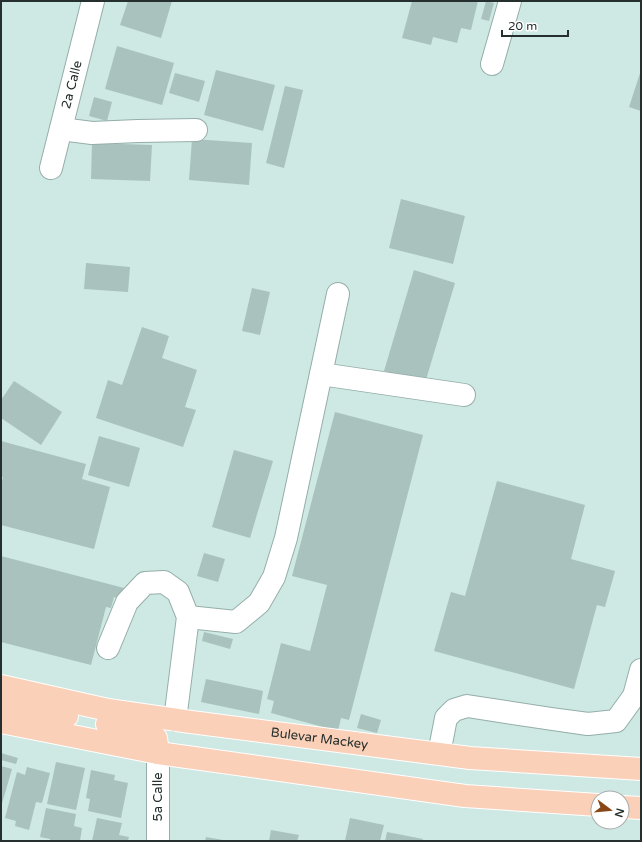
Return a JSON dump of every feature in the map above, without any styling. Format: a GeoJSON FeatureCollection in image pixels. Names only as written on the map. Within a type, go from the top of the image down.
{"type":"FeatureCollection","features":[{"type":"Feature","properties":{"kind":"main road","name":"Bulevar Mackey"},"geometry":{"type":"LineString","coordinates":[[1,686],[108,710],[175,720],[470,758],[641,769]]}},
{"type":"Feature","properties":{"kind":"main road"},"geometry":{"type":"LineString","coordinates":[[1,703],[148,732],[156,738],[158,753]]}},
{"type":"Feature","properties":{"kind":"main road"},"geometry":{"type":"LineString","coordinates":[[1,722],[158,753],[465,796],[590,804]]}},
{"type":"Feature","properties":{"kind":"main road"},"geometry":{"type":"LineString","coordinates":[[630,807],[641,808]]}},
{"type":"Feature","properties":{"kind":"street","name":"2a Calle"},"geometry":{"type":"LineString","coordinates":[[51,168],[93,1]]}},
{"type":"Feature","properties":{"kind":"street"},"geometry":{"type":"LineString","coordinates":[[492,64],[510,1]]}},
{"type":"Feature","properties":{"kind":"street"},"geometry":{"type":"LineString","coordinates":[[61,129],[92,133],[196,130]]}},
{"type":"Feature","properties":{"kind":"street"},"geometry":{"type":"LineString","coordinates":[[188,618],[236,622],[259,603],[274,577],[286,538],[338,294]]}},
{"type":"Feature","properties":{"kind":"street"},"geometry":{"type":"LineString","coordinates":[[321,374],[464,395]]}},
{"type":"Feature","properties":{"kind":"street"},"geometry":{"type":"LineString","coordinates":[[108,648],[127,602],[145,583],[164,582],[178,592],[188,618],[175,720]]}},
{"type":"Feature","properties":{"kind":"street"},"geometry":{"type":"LineString","coordinates":[[439,754],[446,718],[454,710],[467,706],[588,724],[616,721],[634,696],[641,670]]}},
{"type":"Feature","properties":{"kind":"street","name":"5a Calle"},"geometry":{"type":"LineString","coordinates":[[158,753],[158,841]]}},
{"type":"Feature","properties":{"kind":"building"},"geometry":{"type":"Polygon","coordinates":[[[128,1],[172,1],[161,38],[120,25],[128,1]]]}},
{"type":"Feature","properties":{"kind":"building"},"geometry":{"type":"Polygon","coordinates":[[[412,1],[478,1],[471,30],[461,28],[457,43],[433,37],[431,45],[402,38],[412,1]]]}},
{"type":"Feature","properties":{"kind":"building"},"geometry":{"type":"Polygon","coordinates":[[[486,1],[494,3],[489,21],[481,19],[486,1]]]}},
{"type":"Feature","properties":{"kind":"building"},"geometry":{"type":"Polygon","coordinates":[[[117,46],[174,63],[162,105],[105,89],[117,46]]]}},
{"type":"Feature","properties":{"kind":"building"},"geometry":{"type":"Polygon","coordinates":[[[216,70],[275,85],[263,131],[204,115],[216,70]]]}},
{"type":"Feature","properties":{"kind":"building"},"geometry":{"type":"Polygon","coordinates":[[[641,70],[641,111],[629,107],[641,70]]]}},
{"type":"Feature","properties":{"kind":"building"},"geometry":{"type":"Polygon","coordinates":[[[175,73],[205,81],[199,102],[169,93],[175,73]]]}},
{"type":"Feature","properties":{"kind":"building"},"geometry":{"type":"Polygon","coordinates":[[[285,86],[303,90],[284,168],[266,163],[285,86]]]}},
{"type":"Feature","properties":{"kind":"building"},"geometry":{"type":"Polygon","coordinates":[[[94,97],[112,102],[107,121],[89,116],[94,97]]]}},
{"type":"Feature","properties":{"kind":"building"},"geometry":{"type":"Polygon","coordinates":[[[192,139],[252,143],[249,185],[189,180],[192,139]]]}},
{"type":"Feature","properties":{"kind":"building"},"geometry":{"type":"Polygon","coordinates":[[[92,143],[152,145],[150,181],[91,179],[92,143]]]}},
{"type":"Feature","properties":{"kind":"building"},"geometry":{"type":"Polygon","coordinates":[[[401,199],[465,216],[453,264],[389,248],[401,199]]]}},
{"type":"Feature","properties":{"kind":"building"},"geometry":{"type":"Polygon","coordinates":[[[86,263],[130,267],[128,292],[84,289],[86,263]]]}},
{"type":"Feature","properties":{"kind":"building"},"geometry":{"type":"Polygon","coordinates":[[[414,270],[455,283],[425,383],[384,371],[414,270]]]}},
{"type":"Feature","properties":{"kind":"building"},"geometry":{"type":"Polygon","coordinates":[[[252,288],[270,292],[260,335],[242,331],[252,288]]]}},
{"type":"Feature","properties":{"kind":"building"},"geometry":{"type":"Polygon","coordinates":[[[142,327],[169,336],[162,358],[197,370],[185,407],[196,410],[183,447],[96,418],[108,380],[122,385],[142,327]]]}},
{"type":"Feature","properties":{"kind":"building"},"geometry":{"type":"Polygon","coordinates":[[[14,381],[62,412],[41,445],[1,418],[1,400],[14,381]]]}},
{"type":"Feature","properties":{"kind":"building"},"geometry":{"type":"Polygon","coordinates":[[[335,412],[423,435],[349,720],[341,718],[338,731],[271,713],[274,701],[267,699],[281,643],[310,651],[327,585],[292,576],[335,412]]]}},
{"type":"Feature","properties":{"kind":"building"},"geometry":{"type":"Polygon","coordinates":[[[99,436],[140,448],[129,487],[88,475],[99,436]]]}},
{"type":"Feature","properties":{"kind":"building"},"geometry":{"type":"Polygon","coordinates":[[[1,441],[86,464],[82,479],[110,487],[94,549],[1,525],[1,486],[3,477],[1,477],[1,441]]]}},
{"type":"Feature","properties":{"kind":"building"},"geometry":{"type":"Polygon","coordinates":[[[234,450],[273,461],[250,538],[212,527],[234,450]]]}},
{"type":"Feature","properties":{"kind":"building"},"geometry":{"type":"Polygon","coordinates":[[[497,481],[585,505],[571,559],[615,571],[605,607],[597,605],[574,689],[434,651],[451,592],[465,596],[497,481]]]}},
{"type":"Feature","properties":{"kind":"building"},"geometry":{"type":"Polygon","coordinates":[[[204,553],[225,559],[218,582],[197,576],[204,553]]]}},
{"type":"Feature","properties":{"kind":"building"},"geometry":{"type":"Polygon","coordinates":[[[1,556],[124,588],[120,599],[114,597],[111,608],[106,607],[91,665],[1,642],[1,556]]]}},
{"type":"Feature","properties":{"kind":"building"},"geometry":{"type":"Polygon","coordinates":[[[204,632],[233,639],[230,649],[202,641],[204,632]]]}},
{"type":"Feature","properties":{"kind":"building"},"geometry":{"type":"Polygon","coordinates":[[[206,679],[263,691],[259,714],[201,702],[206,679]]]}},
{"type":"Feature","properties":{"kind":"building"},"geometry":{"type":"Polygon","coordinates":[[[361,714],[381,720],[377,733],[357,728],[361,714]]]}},
{"type":"Feature","properties":{"kind":"building"},"geometry":{"type":"Polygon","coordinates":[[[1,753],[18,758],[16,764],[1,760],[1,753]]]}},
{"type":"Feature","properties":{"kind":"building"},"geometry":{"type":"Polygon","coordinates":[[[56,762],[85,768],[76,810],[47,804],[56,762]]]}},
{"type":"Feature","properties":{"kind":"building"},"geometry":{"type":"Polygon","coordinates":[[[1,766],[12,769],[1,807],[1,766]]]}},
{"type":"Feature","properties":{"kind":"building"},"geometry":{"type":"Polygon","coordinates":[[[27,767],[50,773],[42,803],[36,802],[29,830],[15,826],[16,821],[5,818],[17,772],[25,775],[27,767]]]}},
{"type":"Feature","properties":{"kind":"building"},"geometry":{"type":"Polygon","coordinates":[[[91,770],[115,775],[114,780],[128,783],[121,818],[88,811],[90,799],[86,798],[91,770]]]}},
{"type":"Feature","properties":{"kind":"building"},"geometry":{"type":"Polygon","coordinates":[[[46,808],[76,814],[74,826],[82,828],[80,841],[50,841],[50,839],[40,837],[46,808]]]}},
{"type":"Feature","properties":{"kind":"building"},"geometry":{"type":"Polygon","coordinates":[[[97,818],[122,823],[119,835],[129,837],[128,841],[92,841],[97,818]]]}},
{"type":"Feature","properties":{"kind":"building"},"geometry":{"type":"Polygon","coordinates":[[[350,818],[384,825],[380,841],[345,841],[350,818]]]}},
{"type":"Feature","properties":{"kind":"building"},"geometry":{"type":"Polygon","coordinates":[[[271,830],[299,835],[297,841],[269,841],[271,830]]]}},
{"type":"Feature","properties":{"kind":"building"},"geometry":{"type":"Polygon","coordinates":[[[387,832],[423,839],[422,841],[385,841],[387,832]]]}},
{"type":"Feature","properties":{"kind":"building"},"geometry":{"type":"Polygon","coordinates":[[[206,837],[223,840],[223,841],[205,841],[206,837]]]}}]}
